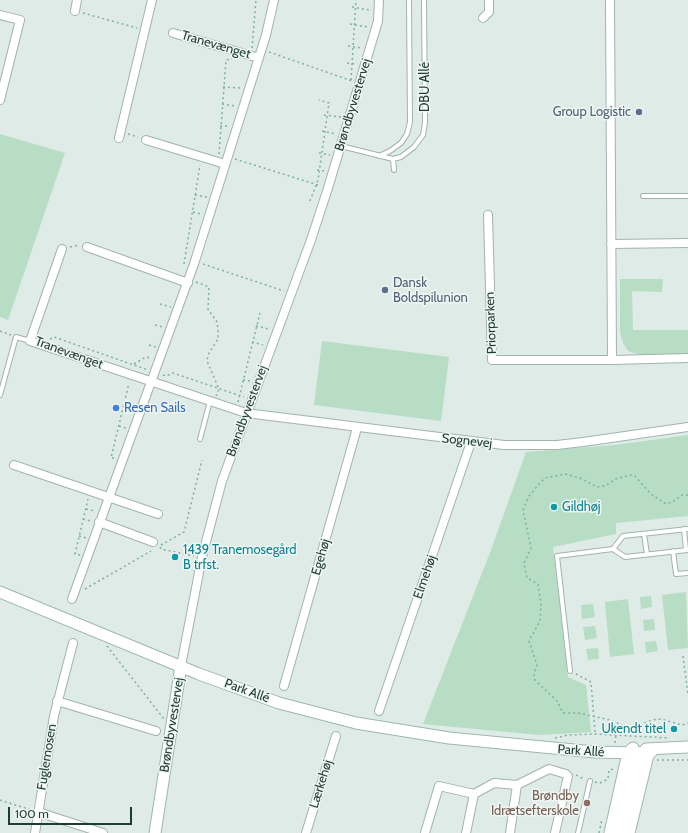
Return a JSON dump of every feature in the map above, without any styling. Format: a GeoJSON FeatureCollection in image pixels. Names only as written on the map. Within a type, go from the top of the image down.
{"type":"FeatureCollection","features":[{"type":"Feature","properties":{"kind":"street"},"geometry":{"type":"LineString","coordinates":[[75,11],[77,0]]}},
{"type":"Feature","properties":{"kind":"street"},"geometry":{"type":"LineString","coordinates":[[120,135],[152,0]]}},
{"type":"Feature","properties":{"kind":"street","name":"Tranevænget"},"geometry":{"type":"LineString","coordinates":[[72,598],[195,262],[214,198],[223,160],[249,89],[255,57],[262,49],[274,0]]}},
{"type":"Feature","properties":{"kind":"street","name":"Brøndbyvestervej"},"geometry":{"type":"LineString","coordinates":[[155,833],[181,666],[202,557],[222,481],[291,294],[328,188],[376,28],[380,0]]}},
{"type":"Feature","properties":{"kind":"street"},"geometry":{"type":"LineString","coordinates":[[483,18],[488,12],[489,0]]}},
{"type":"Feature","properties":{"kind":"street"},"geometry":{"type":"LineString","coordinates":[[610,0],[612,360]]}},
{"type":"Feature","properties":{"kind":"street"},"geometry":{"type":"LineString","coordinates":[[0,16],[20,20],[0,100]]}},
{"type":"Feature","properties":{"kind":"street","name":"Tranevænget"},"geometry":{"type":"LineString","coordinates":[[173,33],[255,57]]}},
{"type":"Feature","properties":{"kind":"street"},"geometry":{"type":"LineString","coordinates":[[146,140],[201,156],[223,160]]}},
{"type":"Feature","properties":{"kind":"street","name":"Priorparken"},"geometry":{"type":"LineString","coordinates":[[488,215],[492,360],[612,360],[688,358]]}},
{"type":"Feature","properties":{"kind":"street"},"geometry":{"type":"LineString","coordinates":[[611,244],[688,243]]}},
{"type":"Feature","properties":{"kind":"street"},"geometry":{"type":"LineString","coordinates":[[87,247],[188,281]]}},
{"type":"Feature","properties":{"kind":"street","name":"Tranevænget"},"geometry":{"type":"LineString","coordinates":[[62,249],[30,341],[246,413]]}},
{"type":"Feature","properties":{"kind":"street","name":"Sognevej"},"geometry":{"type":"LineString","coordinates":[[246,413],[357,428],[504,445],[557,445],[688,427]]}},
{"type":"Feature","properties":{"kind":"street","name":"Egehøj"},"geometry":{"type":"LineString","coordinates":[[284,686],[357,428]]}},
{"type":"Feature","properties":{"kind":"street","name":"Elmehøj"},"geometry":{"type":"LineString","coordinates":[[379,712],[471,442]]}},
{"type":"Feature","properties":{"kind":"street"},"geometry":{"type":"LineString","coordinates":[[14,464],[158,514]]}},
{"type":"Feature","properties":{"kind":"street"},"geometry":{"type":"LineString","coordinates":[[99,522],[153,542]]}},
{"type":"Feature","properties":{"kind":"street","name":"Park Allé"},"geometry":{"type":"LineString","coordinates":[[0,592],[181,666],[279,703],[356,723],[402,732],[594,752],[634,751],[653,755],[688,747]]}},
{"type":"Feature","properties":{"kind":"street","name":"Fuglemosen"},"geometry":{"type":"LineString","coordinates":[[35,833],[57,701],[73,643]]}},
{"type":"Feature","properties":{"kind":"street"},"geometry":{"type":"LineString","coordinates":[[57,701],[156,731]]}},
{"type":"Feature","properties":{"kind":"street","name":"Lærkehøj"},"geometry":{"type":"LineString","coordinates":[[306,833],[336,736]]}},
{"type":"Feature","properties":{"kind":"street"},"geometry":{"type":"LineString","coordinates":[[610,833],[634,751]]}},
{"type":"Feature","properties":{"kind":"street"},"geometry":{"type":"LineString","coordinates":[[621,833],[634,751]]}},
{"type":"Feature","properties":{"kind":"street"},"geometry":{"type":"LineString","coordinates":[[629,833],[648,755],[653,755]]}},
{"type":"Feature","properties":{"kind":"street"},"geometry":{"type":"LineString","coordinates":[[425,833],[439,786],[474,794],[494,783],[517,785],[549,769],[568,776],[555,833]]}},
{"type":"Feature","properties":{"kind":"street"},"geometry":{"type":"LineString","coordinates":[[510,833],[517,785]]}},
{"type":"Feature","properties":{"kind":"street"},"geometry":{"type":"LineString","coordinates":[[466,833],[474,794]]}},
{"type":"Feature","properties":{"kind":"street"},"geometry":{"type":"LineString","coordinates":[[38,812],[103,833]]}},
{"type":"Feature","properties":{"kind":"lane","name":"DBU Allé"},"geometry":{"type":"LineString","coordinates":[[379,156],[390,151],[401,142],[407,134],[410,122],[409,0]]}},
{"type":"Feature","properties":{"kind":"lane","name":"DBU Allé"},"geometry":{"type":"LineString","coordinates":[[393,159],[401,157],[414,147],[423,135],[425,123],[424,0]]}},
{"type":"Feature","properties":{"kind":"lane"},"geometry":{"type":"LineString","coordinates":[[340,146],[393,159],[394,170]]}},
{"type":"Feature","properties":{"kind":"lane"},"geometry":{"type":"LineString","coordinates":[[644,196],[688,196]]}},
{"type":"Feature","properties":{"kind":"lane"},"geometry":{"type":"LineString","coordinates":[[0,395],[16,336],[30,341]]}},
{"type":"Feature","properties":{"kind":"lane"},"geometry":{"type":"LineString","coordinates":[[200,439],[212,402]]}},
{"type":"Feature","properties":{"kind":"lane"},"geometry":{"type":"LineString","coordinates":[[570,671],[557,556],[613,549],[625,557],[687,550],[686,529],[623,536],[613,549]]}},
{"type":"Feature","properties":{"kind":"lane"},"geometry":{"type":"LineString","coordinates":[[644,534],[647,554]]}},
{"type":"Feature","properties":{"kind":"lane"},"geometry":{"type":"LineString","coordinates":[[673,552],[676,574],[688,573]]}},
{"type":"Feature","properties":{"kind":"lane"},"geometry":{"type":"LineString","coordinates":[[578,833],[590,781]]}},
{"type":"Feature","properties":{"kind":"path"},"geometry":{"type":"LineString","coordinates":[[255,57],[256,0]]}},
{"type":"Feature","properties":{"kind":"path"},"geometry":{"type":"LineString","coordinates":[[350,80],[354,46],[356,0]]}},
{"type":"Feature","properties":{"kind":"path"},"geometry":{"type":"LineString","coordinates":[[352,7],[379,12]]}},
{"type":"Feature","properties":{"kind":"path"},"geometry":{"type":"LineString","coordinates":[[75,11],[145,30]]}},
{"type":"Feature","properties":{"kind":"path"},"geometry":{"type":"LineString","coordinates":[[350,24],[376,28]]}},
{"type":"Feature","properties":{"kind":"path"},"geometry":{"type":"LineString","coordinates":[[348,46],[370,48]]}},
{"type":"Feature","properties":{"kind":"path"},"geometry":{"type":"LineString","coordinates":[[262,49],[360,83]]}},
{"type":"Feature","properties":{"kind":"path"},"geometry":{"type":"LineString","coordinates":[[238,52],[236,58],[226,60],[222,104],[223,160],[328,188]]}},
{"type":"Feature","properties":{"kind":"path"},"geometry":{"type":"LineString","coordinates":[[347,63],[365,64]]}},
{"type":"Feature","properties":{"kind":"path"},"geometry":{"type":"LineString","coordinates":[[223,87],[249,89]]}},
{"type":"Feature","properties":{"kind":"path"},"geometry":{"type":"LineString","coordinates":[[310,202],[315,184],[318,180],[325,115],[329,102],[319,100]]}},
{"type":"Feature","properties":{"kind":"path"},"geometry":{"type":"LineString","coordinates":[[222,104],[243,106]]}},
{"type":"Feature","properties":{"kind":"path"},"geometry":{"type":"LineString","coordinates":[[325,115],[349,118]]}},
{"type":"Feature","properties":{"kind":"path"},"geometry":{"type":"LineString","coordinates":[[323,132],[344,135]]}},
{"type":"Feature","properties":{"kind":"path"},"geometry":{"type":"LineString","coordinates":[[120,135],[146,140]]}},
{"type":"Feature","properties":{"kind":"path"},"geometry":{"type":"LineString","coordinates":[[320,153],[338,156]]}},
{"type":"Feature","properties":{"kind":"path"},"geometry":{"type":"LineString","coordinates":[[179,279],[185,262],[201,156]]}},
{"type":"Feature","properties":{"kind":"path"},"geometry":{"type":"LineString","coordinates":[[195,195],[214,198]]}},
{"type":"Feature","properties":{"kind":"path"},"geometry":{"type":"LineString","coordinates":[[62,249],[76,244],[87,247]]}},
{"type":"Feature","properties":{"kind":"path"},"geometry":{"type":"LineString","coordinates":[[195,262],[291,294]]}},
{"type":"Feature","properties":{"kind":"path"},"geometry":{"type":"LineString","coordinates":[[188,281],[209,287],[208,309],[216,322],[218,339],[208,355],[207,361],[218,389],[212,402]]}},
{"type":"Feature","properties":{"kind":"path"},"geometry":{"type":"LineString","coordinates":[[160,304],[178,309]]}},
{"type":"Feature","properties":{"kind":"path"},"geometry":{"type":"LineString","coordinates":[[236,409],[241,396],[252,342],[260,313]]}},
{"type":"Feature","properties":{"kind":"path"},"geometry":{"type":"LineString","coordinates":[[256,326],[277,331]]}},
{"type":"Feature","properties":{"kind":"path"},"geometry":{"type":"LineString","coordinates":[[0,331],[16,336]]}},
{"type":"Feature","properties":{"kind":"path"},"geometry":{"type":"LineString","coordinates":[[252,342],[271,347]]}},
{"type":"Feature","properties":{"kind":"path"},"geometry":{"type":"LineString","coordinates":[[133,365],[146,357],[160,360]]}},
{"type":"Feature","properties":{"kind":"path"},"geometry":{"type":"LineString","coordinates":[[122,460],[111,458],[131,375]]}},
{"type":"Feature","properties":{"kind":"path"},"geometry":{"type":"LineString","coordinates":[[688,495],[682,495],[674,501],[666,504],[651,494],[635,476],[630,475],[616,479],[605,486],[596,487],[580,478],[565,474],[545,478],[529,496],[523,510],[530,548],[524,563],[527,578],[538,584],[541,604],[540,621],[529,641],[537,665],[534,674],[535,680],[557,701],[563,713],[578,713],[610,720],[632,729],[652,720],[661,718],[682,725],[688,723]]}},
{"type":"Feature","properties":{"kind":"path"},"geometry":{"type":"LineString","coordinates":[[87,557],[75,554],[88,499]]}},
{"type":"Feature","properties":{"kind":"path"},"geometry":{"type":"LineString","coordinates":[[86,508],[102,513]]}},
{"type":"Feature","properties":{"kind":"path"},"geometry":{"type":"LineString","coordinates":[[153,542],[158,542],[161,549],[202,557]]}},
{"type":"Feature","properties":{"kind":"path"},"geometry":{"type":"LineString","coordinates":[[104,643],[172,730]]}},
{"type":"Feature","properties":{"kind":"path"},"geometry":{"type":"LineString","coordinates":[[682,656],[688,695]]}},
{"type":"Feature","properties":{"kind":"path"},"geometry":{"type":"LineString","coordinates":[[570,671],[591,682],[595,734]]}},
{"type":"Feature","properties":{"kind":"path"},"geometry":{"type":"LineString","coordinates":[[552,739],[568,735],[595,734],[670,738]]}},
{"type":"Feature","properties":{"kind":"path"},"geometry":{"type":"LineString","coordinates":[[653,755],[688,760]]}},
{"type":"Feature","properties":{"kind":"path"},"geometry":{"type":"LineString","coordinates":[[0,800],[38,812]]}},
{"type":"Feature","properties":{"kind":"green space"},"geometry":{"type":"Polygon","coordinates":[[[0,134],[65,153],[8,320],[0,317],[0,134]]]}},
{"type":"Feature","properties":{"kind":"green space"},"geometry":{"type":"Polygon","coordinates":[[[620,279],[663,279],[662,292],[632,291],[633,330],[688,330],[688,355],[641,355],[628,351],[623,343],[620,332],[620,279]]]}},
{"type":"Feature","properties":{"kind":"green space"},"geometry":{"type":"Polygon","coordinates":[[[322,341],[449,357],[441,421],[314,405],[322,341]]]}},
{"type":"Feature","properties":{"kind":"green space"},"geometry":{"type":"Polygon","coordinates":[[[688,435],[688,516],[616,523],[616,534],[553,547],[568,677],[586,685],[591,732],[539,735],[423,724],[491,550],[526,452],[615,445],[688,435]]]}},
{"type":"Feature","properties":{"kind":"green space"},"geometry":{"type":"Polygon","coordinates":[[[686,592],[688,648],[668,650],[662,595],[686,592]]]}},
{"type":"Feature","properties":{"kind":"green space"},"geometry":{"type":"Polygon","coordinates":[[[651,596],[652,607],[641,609],[640,597],[651,596]]]}},
{"type":"Feature","properties":{"kind":"green space"},"geometry":{"type":"Polygon","coordinates":[[[628,599],[634,654],[610,657],[605,602],[628,599]]]}},
{"type":"Feature","properties":{"kind":"green space"},"geometry":{"type":"Polygon","coordinates":[[[593,604],[595,617],[582,619],[581,605],[593,604]]]}},
{"type":"Feature","properties":{"kind":"green space"},"geometry":{"type":"Polygon","coordinates":[[[654,619],[655,630],[644,631],[643,620],[654,619]]]}},
{"type":"Feature","properties":{"kind":"green space"},"geometry":{"type":"Polygon","coordinates":[[[595,626],[597,638],[585,640],[583,627],[595,626]]]}},
{"type":"Feature","properties":{"kind":"green space"},"geometry":{"type":"Polygon","coordinates":[[[656,641],[658,651],[646,653],[645,642],[656,641]]]}},
{"type":"Feature","properties":{"kind":"green space"},"geometry":{"type":"Polygon","coordinates":[[[598,648],[599,659],[588,660],[586,649],[598,648]]]}},
{"type":"Feature","properties":{"kind":"place","name":"Group Logistic"},"geometry":{"type":"Point","coordinates":[639,112]}},
{"type":"Feature","properties":{"kind":"place","name":"Dansk Boldspilunion"},"geometry":{"type":"Point","coordinates":[385,290]}},
{"type":"Feature","properties":{"kind":"place","name":"Resen Sails"},"geometry":{"type":"Point","coordinates":[116,408]}},
{"type":"Feature","properties":{"kind":"place","name":"Gildhøj"},"geometry":{"type":"Point","coordinates":[554,507]}},
{"type":"Feature","properties":{"kind":"place","name":"1439 Tranemosegård B trfst."},"geometry":{"type":"Point","coordinates":[175,557]}},
{"type":"Feature","properties":{"kind":"place","name":"Ukendt titel"},"geometry":{"type":"Point","coordinates":[674,729]}},
{"type":"Feature","properties":{"kind":"place","name":"Brøndby Idrætsefterskole"},"geometry":{"type":"Point","coordinates":[587,803]}}]}
